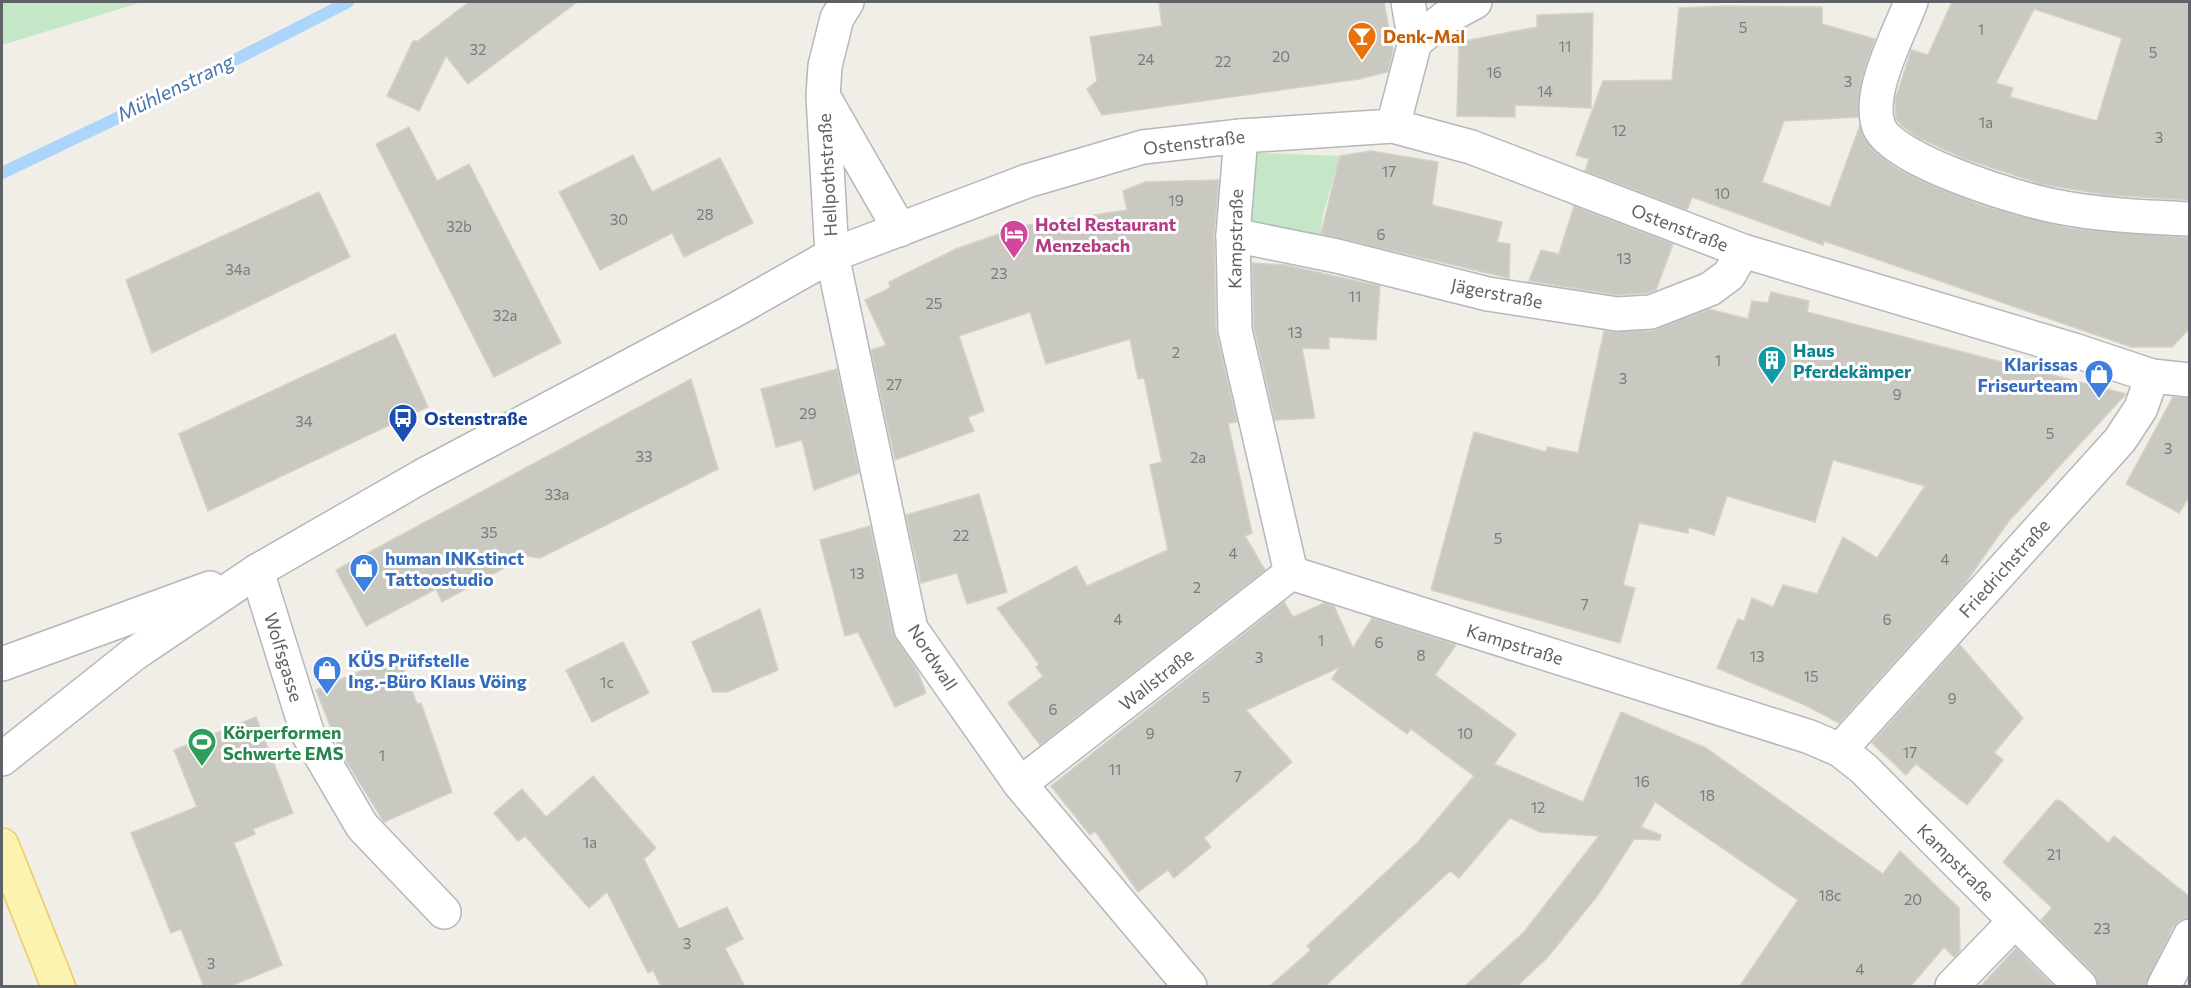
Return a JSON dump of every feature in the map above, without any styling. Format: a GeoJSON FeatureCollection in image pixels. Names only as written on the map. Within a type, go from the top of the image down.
{"type":"FeatureCollection","features":[{"type":"Feature","properties":{"kind":"main road"},"geometry":{"type":"LineString","coordinates":[[2,845],[58,987]]}},
{"type":"Feature","properties":{"kind":"street","name":"Hellpothstraße"},"geometry":{"type":"LineString","coordinates":[[832,255],[823,96],[825,66],[837,18],[847,2]]}},
{"type":"Feature","properties":{"kind":"street"},"geometry":{"type":"LineString","coordinates":[[1393,126],[1415,42],[1407,2]]}},
{"type":"Feature","properties":{"kind":"street"},"geometry":{"type":"LineString","coordinates":[[1415,42],[1445,18],[1475,2]]}},
{"type":"Feature","properties":{"kind":"street"},"geometry":{"type":"LineString","coordinates":[[1911,2],[1878,87],[1876,108],[1879,128],[1896,146],[1915,159],[1943,171],[2054,206],[2190,219]]}},
{"type":"Feature","properties":{"kind":"street","name":"Hellpothstraße"},"geometry":{"type":"LineString","coordinates":[[823,96],[900,230]]}},
{"type":"Feature","properties":{"kind":"street","name":"Ostenstraße"},"geometry":{"type":"LineString","coordinates":[[2,759],[134,654],[257,571],[424,475],[733,311],[832,255],[1027,180],[1143,147],[1241,136],[1393,126],[1470,147],[1743,251],[2074,350],[2152,376],[2190,380]]}},
{"type":"Feature","properties":{"kind":"street","name":"Kampstraße"},"geometry":{"type":"LineString","coordinates":[[1241,136],[1233,235],[1235,330],[1291,573],[1810,737],[1840,750],[1864,769],[2080,987]]}},
{"type":"Feature","properties":{"kind":"street","name":"Jägerstraße"},"geometry":{"type":"LineString","coordinates":[[1233,235],[1337,256],[1488,294],[1617,314],[1651,312],[1710,289],[1729,275],[1743,251]]}},
{"type":"Feature","properties":{"kind":"street","name":"Nordwall"},"geometry":{"type":"LineString","coordinates":[[832,255],[911,629],[1020,784],[1190,987]]}},
{"type":"Feature","properties":{"kind":"street","name":"Friedrichstraße"},"geometry":{"type":"LineString","coordinates":[[1840,750],[2120,440],[2141,408],[2152,376]]}},
{"type":"Feature","properties":{"kind":"street","name":"Ostenstraße"},"geometry":{"type":"LineString","coordinates":[[2,664],[257,571]]}},
{"type":"Feature","properties":{"kind":"street","name":"Wolfsgasse"},"geometry":{"type":"LineString","coordinates":[[257,571],[307,732],[362,826],[444,912]]}},
{"type":"Feature","properties":{"kind":"street","name":"Wallstraße"},"geometry":{"type":"LineString","coordinates":[[1020,784],[1291,573]]}},
{"type":"Feature","properties":{"kind":"street"},"geometry":{"type":"LineString","coordinates":[[1952,987],[2015,921]]}},
{"type":"Feature","properties":{"kind":"street"},"geometry":{"type":"LineString","coordinates":[[2164,987],[2190,936]]}},
{"type":"Feature","properties":{"kind":"green space"},"geometry":{"type":"Polygon","coordinates":[[[2,2],[142,2],[2,45],[2,2]]]}},
{"type":"Feature","properties":{"kind":"green space"},"geometry":{"type":"Polygon","coordinates":[[[1240,152],[1340,156],[1323,214],[1320,240],[1244,222],[1240,152]]]}},
{"type":"Feature","properties":{"kind":"building"},"geometry":{"type":"Polygon","coordinates":[[[469,2],[577,2],[468,84],[446,56],[419,111],[387,96],[413,41],[418,41],[469,2]]]}},
{"type":"Feature","properties":{"kind":"building"},"geometry":{"type":"Polygon","coordinates":[[[1159,2],[1384,2],[1393,50],[1388,72],[1359,79],[1102,115],[1087,89],[1097,81],[1090,37],[1162,26],[1159,2]]]}},
{"type":"Feature","properties":{"kind":"building"},"geometry":{"type":"Polygon","coordinates":[[[1952,2],[2190,2],[2190,200],[2106,195],[2041,184],[1965,159],[1917,137],[1896,119],[1895,100],[1911,50],[1928,55],[1952,2]],[[2034,9],[1996,83],[2013,88],[2010,97],[2097,121],[2122,38],[2034,9]]]}},
{"type":"Feature","properties":{"kind":"building"},"geometry":{"type":"Polygon","coordinates":[[[1822,7],[1822,24],[1875,39],[1862,77],[1858,117],[1784,121],[1762,182],[1830,207],[1860,125],[1864,138],[1874,151],[1896,168],[1980,205],[2068,228],[2190,238],[2190,328],[2172,347],[2131,347],[1824,241],[1823,245],[1692,197],[1687,210],[1585,171],[1589,159],[1576,155],[1603,81],[1672,80],[1679,8],[1822,7]]]}},
{"type":"Feature","properties":{"kind":"building"},"geometry":{"type":"Polygon","coordinates":[[[1593,13],[1591,108],[1515,105],[1515,117],[1457,116],[1459,42],[1537,27],[1537,15],[1593,13]]]}},
{"type":"Feature","properties":{"kind":"building"},"geometry":{"type":"Polygon","coordinates":[[[409,127],[437,181],[469,164],[561,343],[494,377],[376,144],[409,127]]]}},
{"type":"Feature","properties":{"kind":"building"},"geometry":{"type":"Polygon","coordinates":[[[1371,151],[1438,162],[1432,205],[1502,222],[1497,242],[1510,244],[1509,278],[1321,234],[1340,156],[1371,151]]]}},
{"type":"Feature","properties":{"kind":"building"},"geometry":{"type":"Polygon","coordinates":[[[633,155],[652,192],[720,158],[753,223],[684,257],[672,233],[600,270],[559,192],[633,155]]]}},
{"type":"Feature","properties":{"kind":"building"},"geometry":{"type":"Polygon","coordinates":[[[1219,180],[1214,235],[1216,331],[1237,422],[1228,423],[1252,533],[1245,536],[1265,570],[1040,745],[1008,703],[1043,676],[1036,667],[1039,664],[997,608],[1076,566],[1087,586],[1168,550],[1150,465],[1162,462],[1144,378],[1138,379],[1130,339],[1046,364],[1030,312],[959,336],[984,411],[968,417],[974,431],[895,460],[871,350],[886,345],[865,300],[890,288],[889,282],[956,249],[1022,226],[1127,210],[1123,191],[1145,182],[1219,180]]]}},
{"type":"Feature","properties":{"kind":"building"},"geometry":{"type":"Polygon","coordinates":[[[319,192],[350,257],[152,353],[126,280],[319,192]]]}},
{"type":"Feature","properties":{"kind":"building"},"geometry":{"type":"Polygon","coordinates":[[[1574,206],[1673,244],[1656,290],[1647,293],[1618,295],[1529,281],[1541,250],[1559,254],[1574,206]]]}},
{"type":"Feature","properties":{"kind":"building"},"geometry":{"type":"Polygon","coordinates":[[[1252,263],[1285,265],[1380,286],[1376,340],[1329,337],[1329,349],[1302,348],[1315,418],[1275,420],[1254,328],[1252,263]]]}},
{"type":"Feature","properties":{"kind":"building"},"geometry":{"type":"Polygon","coordinates":[[[1771,292],[1809,301],[1807,312],[2126,394],[2008,522],[1964,585],[1839,723],[1807,706],[1717,668],[1738,619],[1744,621],[1752,598],[1773,607],[1783,585],[1817,594],[1843,537],[1877,558],[1925,486],[1833,460],[1815,522],[1727,496],[1714,535],[1688,527],[1688,533],[1639,523],[1623,585],[1635,588],[1620,643],[1431,590],[1474,432],[1546,452],[1547,447],[1578,453],[1604,331],[1652,331],[1709,309],[1748,319],[1752,301],[1768,303],[1771,292]]]}},
{"type":"Feature","properties":{"kind":"building"},"geometry":{"type":"Polygon","coordinates":[[[395,334],[428,407],[208,511],[179,434],[395,334]]]}},
{"type":"Feature","properties":{"kind":"building"},"geometry":{"type":"Polygon","coordinates":[[[837,369],[859,473],[814,490],[802,440],[776,447],[761,389],[837,369]]]}},
{"type":"Feature","properties":{"kind":"building"},"geometry":{"type":"Polygon","coordinates":[[[691,379],[718,469],[540,558],[526,556],[442,602],[436,589],[366,626],[336,570],[691,379]]]}},
{"type":"Feature","properties":{"kind":"building"},"geometry":{"type":"Polygon","coordinates":[[[2173,397],[2190,398],[2190,495],[2179,513],[2126,484],[2173,397]]]}},
{"type":"Feature","properties":{"kind":"building"},"geometry":{"type":"Polygon","coordinates":[[[979,494],[1007,592],[967,604],[957,573],[921,583],[906,515],[979,494]]]}},
{"type":"Feature","properties":{"kind":"building"},"geometry":{"type":"Polygon","coordinates":[[[870,526],[893,633],[918,672],[926,693],[895,707],[858,632],[845,636],[820,540],[870,526]]]}},
{"type":"Feature","properties":{"kind":"building"},"geometry":{"type":"Polygon","coordinates":[[[1284,602],[1293,617],[1324,603],[1334,606],[1353,648],[1372,618],[1456,645],[1435,675],[1516,734],[1494,764],[1583,802],[1621,712],[1706,748],[1883,874],[1900,851],[1959,908],[1960,951],[1954,957],[1944,947],[1910,987],[1739,987],[1798,900],[1655,802],[1641,827],[1661,835],[1660,840],[1634,839],[1598,895],[1547,958],[1516,987],[1464,987],[1524,932],[1599,836],[1540,832],[1510,818],[1459,878],[1450,871],[1324,987],[1269,987],[1311,950],[1307,946],[1417,843],[1474,776],[1411,729],[1407,734],[1332,679],[1340,667],[1246,710],[1292,762],[1204,838],[1211,847],[1174,878],[1168,870],[1138,892],[1095,831],[1090,835],[1051,786],[1284,602]]]}},
{"type":"Feature","properties":{"kind":"building"},"geometry":{"type":"Polygon","coordinates":[[[760,609],[778,670],[727,692],[713,692],[692,642],[760,609]]]}},
{"type":"Feature","properties":{"kind":"building"},"geometry":{"type":"Polygon","coordinates":[[[623,642],[649,693],[592,722],[566,670],[623,642]]]}},
{"type":"Feature","properties":{"kind":"building"},"geometry":{"type":"Polygon","coordinates":[[[1960,645],[2023,718],[1994,753],[2003,760],[1967,805],[1916,764],[1906,775],[1872,743],[1960,645]]]}},
{"type":"Feature","properties":{"kind":"building"},"geometry":{"type":"Polygon","coordinates":[[[398,655],[417,704],[421,703],[452,792],[384,822],[340,751],[316,690],[398,655]]]}},
{"type":"Feature","properties":{"kind":"building"},"geometry":{"type":"Polygon","coordinates":[[[256,717],[293,813],[253,829],[255,834],[234,843],[282,965],[228,987],[204,987],[181,929],[171,933],[131,833],[197,807],[174,750],[256,717]]]}},
{"type":"Feature","properties":{"kind":"building"},"geometry":{"type":"Polygon","coordinates":[[[593,776],[656,848],[644,859],[679,929],[727,907],[743,939],[725,948],[745,987],[661,987],[653,970],[648,973],[607,892],[589,908],[525,836],[518,841],[494,813],[522,789],[546,817],[593,776]]]}},
{"type":"Feature","properties":{"kind":"building"},"geometry":{"type":"Polygon","coordinates":[[[2056,800],[2061,801],[2108,843],[2114,836],[2190,897],[2190,917],[2180,920],[2173,927],[2145,987],[2098,987],[2093,973],[2041,920],[2052,908],[2003,862],[2056,800]]]}},
{"type":"Feature","properties":{"kind":"building"},"geometry":{"type":"Polygon","coordinates":[[[2016,948],[2054,987],[1980,987],[2016,948]]]}},
{"type":"Feature","properties":{"kind":"waterway","name":"Mühlenstrang"},"geometry":{"type":"LineString","coordinates":[[2,173],[180,88],[348,2]]}},
{"type":"Feature","properties":{"kind":"place","name":"Denk-Mal"},"geometry":{"type":"Point","coordinates":[1362,62]}},
{"type":"Feature","properties":{"kind":"place","name":"Hotel Restaurant Menzebach"},"geometry":{"type":"Point","coordinates":[1014,260]}},
{"type":"Feature","properties":{"kind":"place","name":"Haus Pferdekämper"},"geometry":{"type":"Point","coordinates":[1772,386]}},
{"type":"Feature","properties":{"kind":"place","name":"Klarissas Friseurteam"},"geometry":{"type":"Point","coordinates":[2099,400]}},
{"type":"Feature","properties":{"kind":"place","name":"Ostenstraße"},"geometry":{"type":"Point","coordinates":[403,444]}},
{"type":"Feature","properties":{"kind":"place","name":"human INKstinct Tattoostudio"},"geometry":{"type":"Point","coordinates":[364,594]}},
{"type":"Feature","properties":{"kind":"place","name":"KÜS Prüfstelle Ing.-Büro Klaus Vöing"},"geometry":{"type":"Point","coordinates":[327,696]}},
{"type":"Feature","properties":{"kind":"place","name":"Körperformen Schwerte EMS"},"geometry":{"type":"Point","coordinates":[202,768]}}]}
